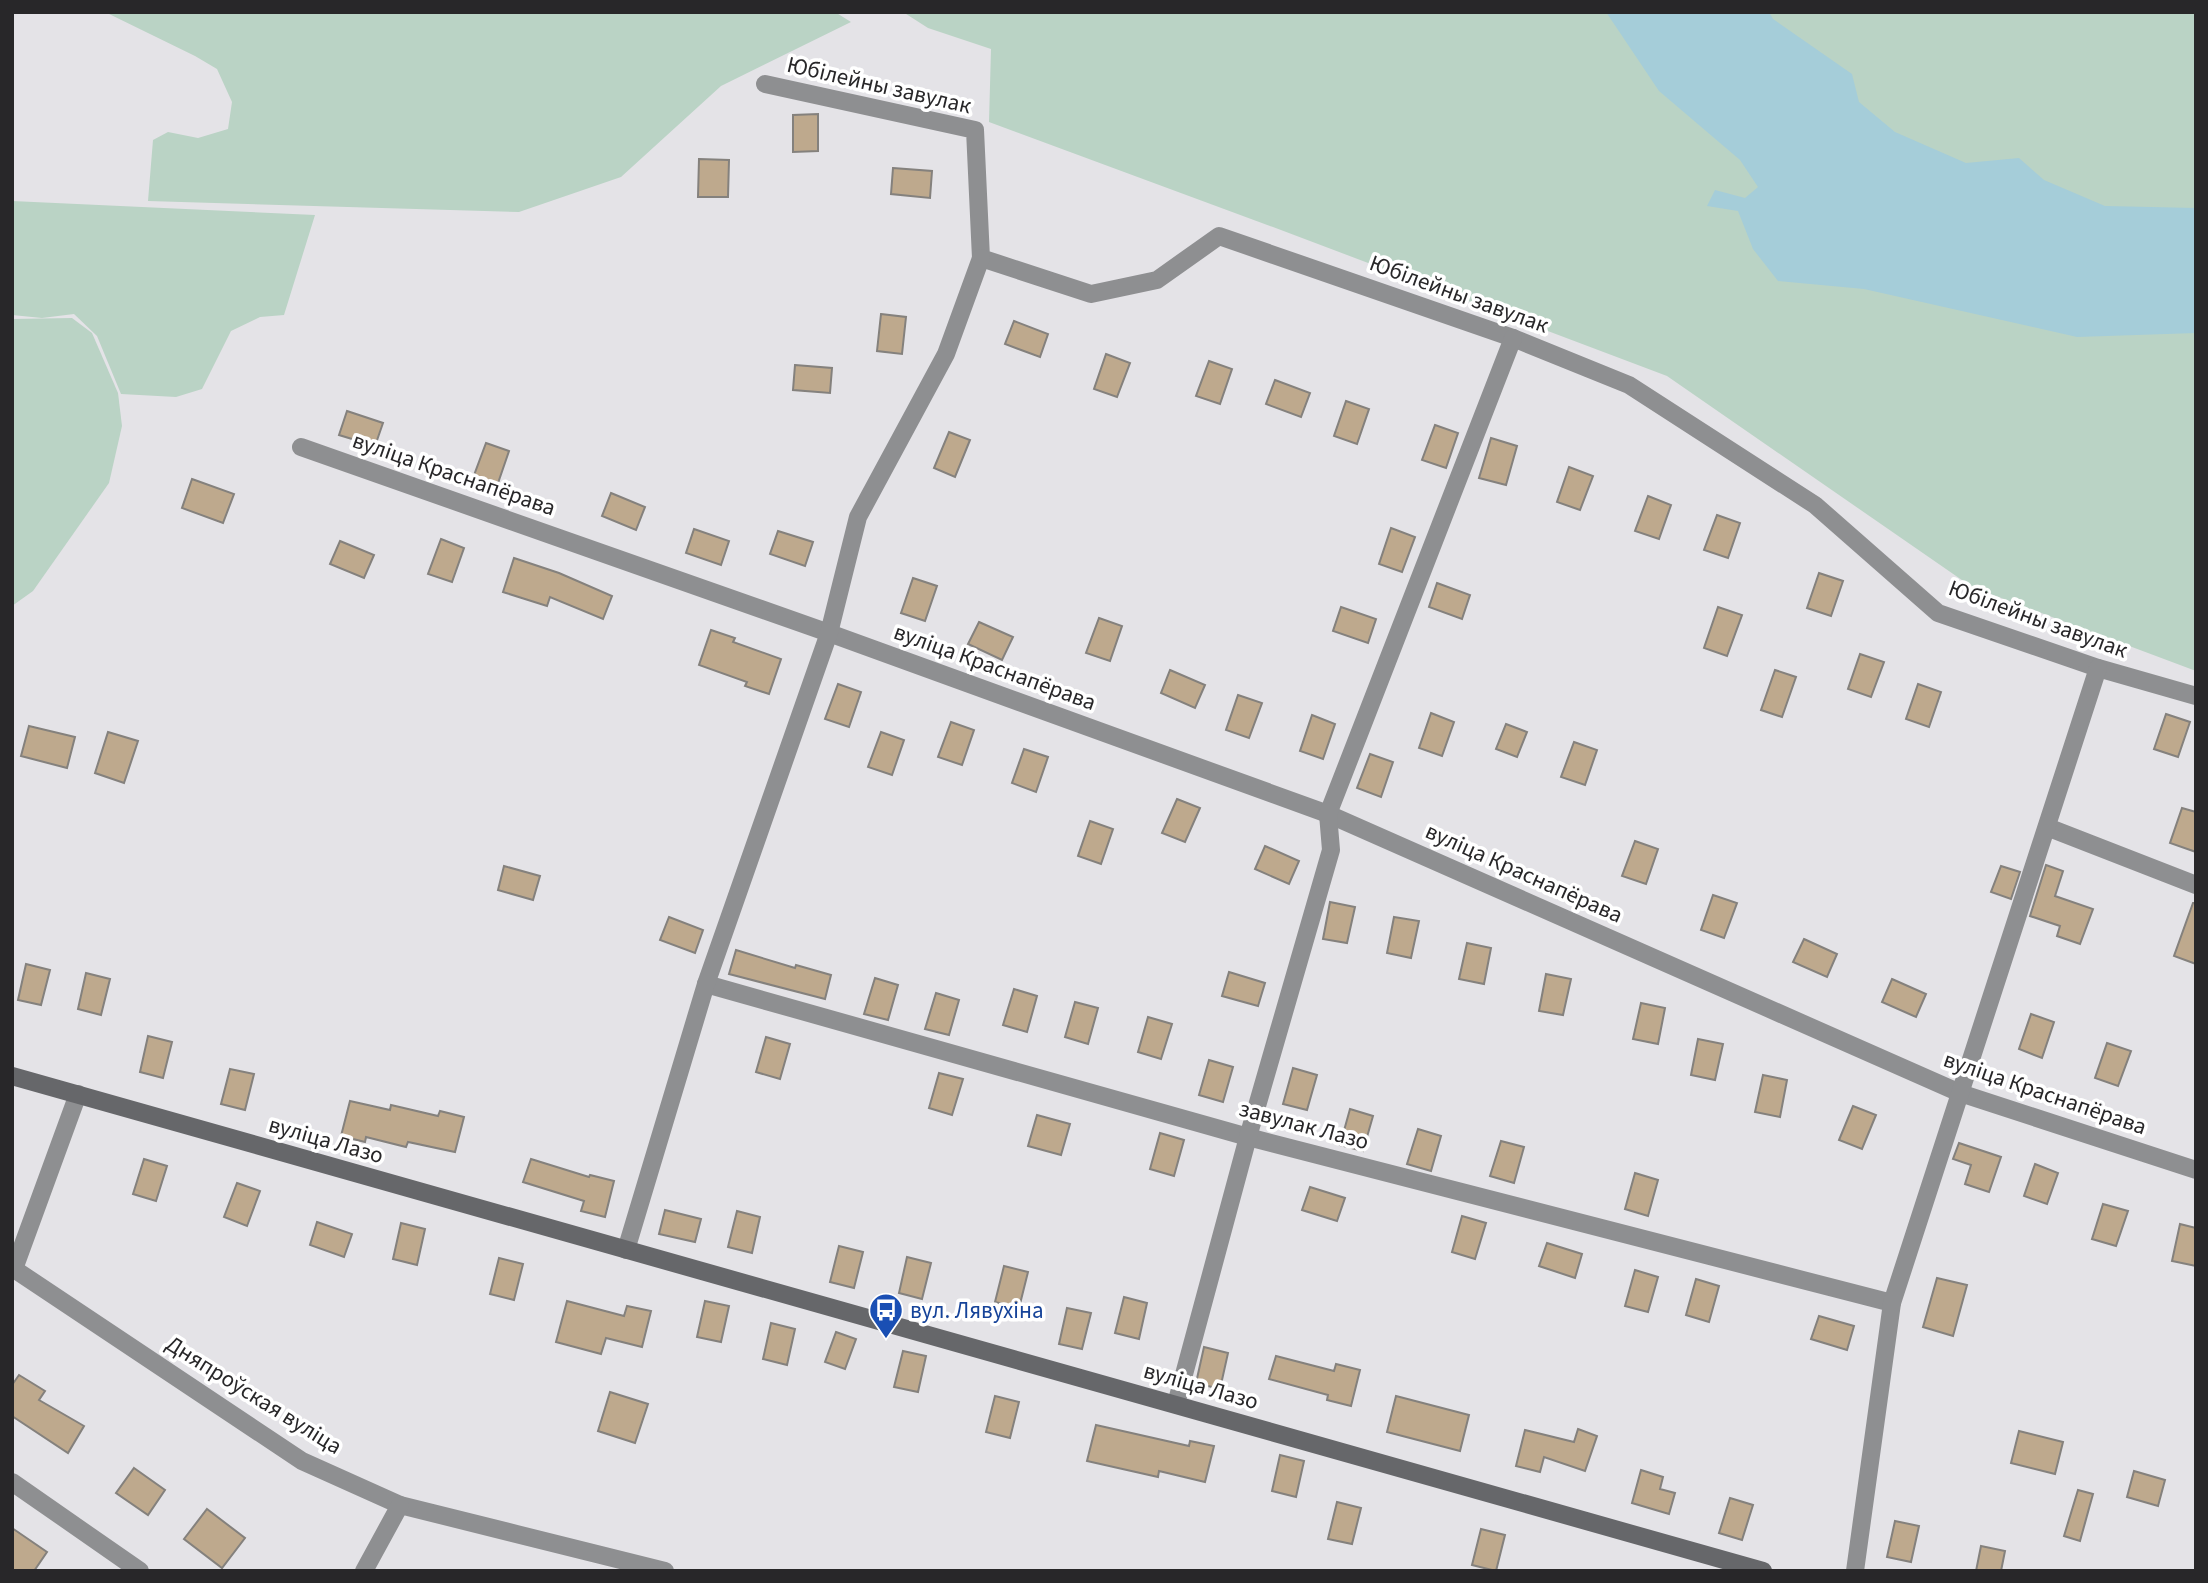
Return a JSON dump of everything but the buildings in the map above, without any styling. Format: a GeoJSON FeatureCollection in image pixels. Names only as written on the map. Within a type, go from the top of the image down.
{"type":"FeatureCollection","features":[{"type":"Feature","properties":{"kind":"main road","name":"вуліца Лазо"},"geometry":{"type":"LineString","coordinates":[[12,1076],[1763,1571]]}},
{"type":"Feature","properties":{"kind":"street","name":"Юбілейны завулак"},"geometry":{"type":"LineString","coordinates":[[765,84],[975,130],[981,258],[1091,295],[1157,280],[1219,236],[1513,338],[1629,384],[1815,505],[1938,613],[2098,668],[2196,696]]}},
{"type":"Feature","properties":{"kind":"street"},"geometry":{"type":"LineString","coordinates":[[626,1250],[706,984],[828,632],[858,517],[946,354],[981,258]]}},
{"type":"Feature","properties":{"kind":"street"},"geometry":{"type":"LineString","coordinates":[[1176,1404],[1248,1137],[1331,850],[1328,814],[1513,338]]}},
{"type":"Feature","properties":{"kind":"street","name":"вуліца Краснапёрава"},"geometry":{"type":"LineString","coordinates":[[301,447],[828,632],[1328,814],[1961,1093],[2196,1170]]}},
{"type":"Feature","properties":{"kind":"street"},"geometry":{"type":"LineString","coordinates":[[1855,1571],[1892,1303],[2098,668]]}},
{"type":"Feature","properties":{"kind":"street"},"geometry":{"type":"LineString","coordinates":[[2047,827],[2196,885]]}},
{"type":"Feature","properties":{"kind":"street","name":"завулак Лазо"},"geometry":{"type":"LineString","coordinates":[[706,984],[1248,1137],[1892,1303]]}},
{"type":"Feature","properties":{"kind":"street","name":"Дняпроўская вуліца"},"geometry":{"type":"LineString","coordinates":[[78,1094],[13,1270],[302,1461],[400,1505],[665,1571]]}},
{"type":"Feature","properties":{"kind":"street"},"geometry":{"type":"LineString","coordinates":[[12,1482],[140,1571]]}},
{"type":"Feature","properties":{"kind":"street"},"geometry":{"type":"LineString","coordinates":[[364,1571],[400,1505]]}},
{"type":"Feature","properties":{"kind":"green space"},"geometry":{"type":"Polygon","coordinates":[[[105,12],[835,12],[851,22],[721,86],[621,177],[519,212],[148,201],[153,140],[168,132],[198,138],[228,129],[232,102],[217,69],[105,12]]]}},
{"type":"Feature","properties":{"kind":"green space"},"geometry":{"type":"Polygon","coordinates":[[[903,12],[2196,12],[2196,671],[1972,587],[1667,376],[989,122],[991,49],[928,28],[903,12]]]}},
{"type":"Feature","properties":{"kind":"green space"},"geometry":{"type":"Polygon","coordinates":[[[12,201],[315,215],[284,315],[260,317],[231,331],[202,389],[176,397],[121,394],[97,336],[74,314],[42,318],[12,315],[12,201]]]}},
{"type":"Feature","properties":{"kind":"green space"},"geometry":{"type":"Polygon","coordinates":[[[72,318],[92,333],[118,393],[122,426],[109,483],[33,591],[12,606],[12,319],[72,318]]]}},
{"type":"Feature","properties":{"kind":"water"},"geometry":{"type":"Polygon","coordinates":[[[1606,12],[1769,12],[1773,19],[1852,74],[1859,102],[1895,132],[1966,163],[2019,158],[2044,180],[2105,206],[2196,208],[2196,333],[2077,337],[1864,289],[1778,281],[1753,249],[1738,211],[1707,206],[1715,190],[1745,198],[1758,187],[1740,160],[1659,91],[1606,12]]]}},
{"type":"Feature","properties":{"kind":"place","name":"вул. Лявухіна"},"geometry":{"type":"Point","coordinates":[886,1340]}}]}
